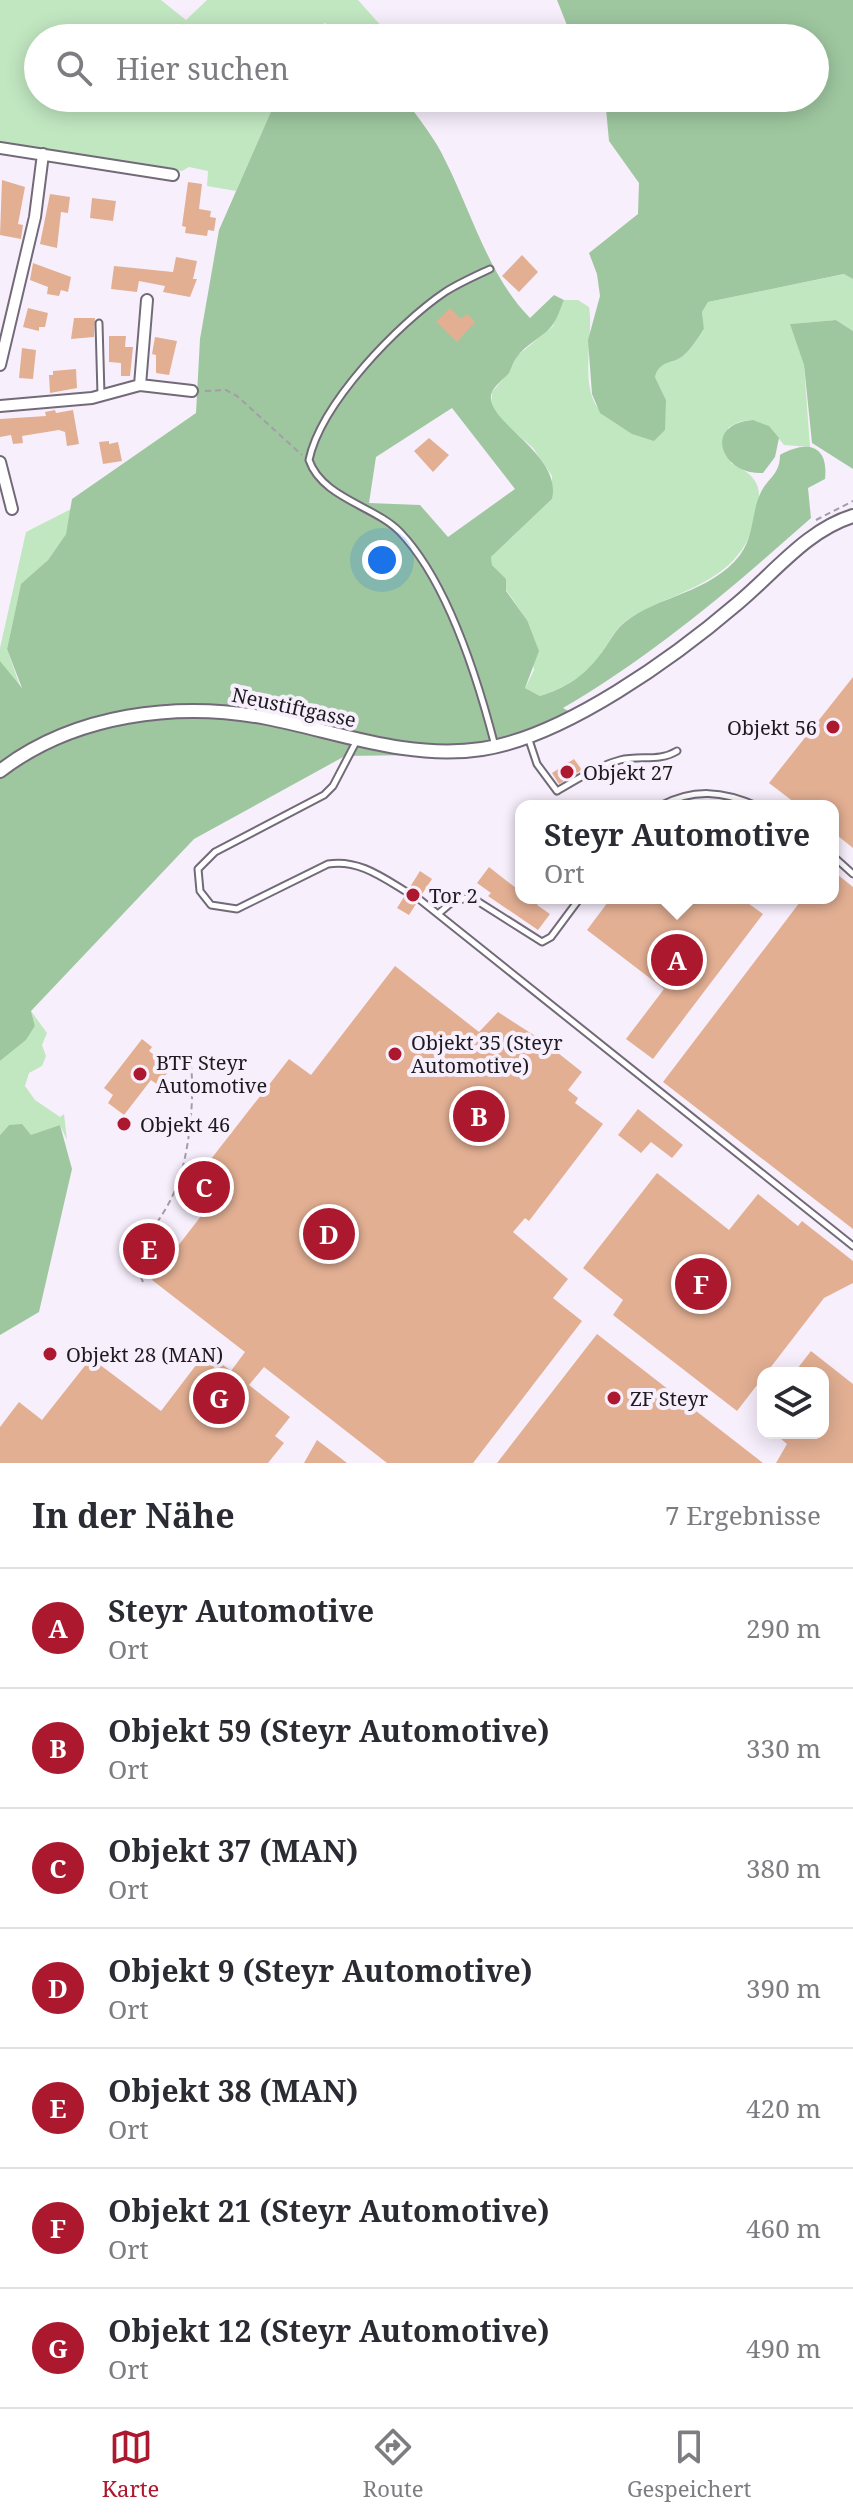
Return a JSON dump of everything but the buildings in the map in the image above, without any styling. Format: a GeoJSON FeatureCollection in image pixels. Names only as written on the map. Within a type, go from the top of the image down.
{"type":"FeatureCollection","features":[{"type":"Feature","properties":{"kind":"street"},"geometry":{"type":"LineString","coordinates":[[0,148],[173,175]]}},
{"type":"Feature","properties":{"kind":"street"},"geometry":{"type":"LineString","coordinates":[[0,365],[35,217],[43,154]]}},
{"type":"Feature","properties":{"kind":"street"},"geometry":{"type":"LineString","coordinates":[[140,385],[147,300]]}},
{"type":"Feature","properties":{"kind":"street"},"geometry":{"type":"LineString","coordinates":[[0,406],[101,396],[140,385],[192,391]]}},
{"type":"Feature","properties":{"kind":"street"},"geometry":{"type":"LineString","coordinates":[[0,462],[12,509]]}},
{"type":"Feature","properties":{"kind":"street","name":"Neustiftgasse"},"geometry":{"type":"LineString","coordinates":[[0,771],[44,746],[83,729],[126,717],[175,711],[225,712],[267,718],[357,741],[444,751],[495,747],[528,737],[599,701],[672,654],[738,604],[802,545],[826,527],[853,516]]}},
{"type":"Feature","properties":{"kind":"lane"},"geometry":{"type":"LineString","coordinates":[[490,269],[448,290],[399,332],[336,406],[309,460],[314,471],[334,489],[397,529],[421,559],[466,647],[495,747]]}},
{"type":"Feature","properties":{"kind":"lane"},"geometry":{"type":"LineString","coordinates":[[99,323],[101,396]]}},
{"type":"Feature","properties":{"kind":"lane"},"geometry":{"type":"LineString","coordinates":[[528,737],[537,764],[557,791],[603,765],[625,759],[666,758],[677,751]]}},
{"type":"Feature","properties":{"kind":"lane"},"geometry":{"type":"LineString","coordinates":[[357,741],[333,786],[324,795],[215,852],[198,869],[198,885],[211,905],[237,909],[328,864],[342,862],[358,865],[407,892]]}},
{"type":"Feature","properties":{"kind":"lane"},"geometry":{"type":"LineString","coordinates":[[677,800],[700,792],[719,793],[739,800]]}},
{"type":"Feature","properties":{"kind":"lane"},"geometry":{"type":"LineString","coordinates":[[438,914],[452,902],[471,897],[542,942],[551,937],[576,904]]}},
{"type":"Feature","properties":{"kind":"lane"},"geometry":{"type":"LineString","coordinates":[[419,899],[853,1246]]}},
{"type":"Feature","properties":{"kind":"path"},"geometry":{"type":"LineString","coordinates":[[192,391],[226,390],[237,396],[284,442],[309,460]]}},
{"type":"Feature","properties":{"kind":"path"},"geometry":{"type":"LineString","coordinates":[[811,523],[853,501]]}},
{"type":"Feature","properties":{"kind":"path"},"geometry":{"type":"LineString","coordinates":[[143,1282],[132,1256],[156,1223],[176,1188],[182,1169],[193,1079],[190,1060]]}},
{"type":"Feature","properties":{"kind":"green space"},"geometry":{"type":"Polygon","coordinates":[[[0,0],[161,0],[186,20],[207,0],[358,0],[379,24],[24,24],[24,112],[271,112],[236,191],[207,186],[208,171],[189,167],[182,171],[0,143],[0,0]]]}},
{"type":"Feature","properties":{"kind":"green space"},"geometry":{"type":"Polygon","coordinates":[[[557,0],[853,0],[853,279],[844,274],[708,302],[702,312],[704,329],[695,343],[680,358],[657,371],[655,377],[666,400],[665,430],[654,441],[632,434],[600,413],[592,394],[588,340],[600,296],[597,274],[589,253],[638,214],[639,183],[609,141],[606,112],[829,112],[829,24],[566,24],[557,0]]]}},
{"type":"Feature","properties":{"kind":"green space"},"geometry":{"type":"Polygon","coordinates":[[[271,112],[414,112],[441,152],[492,263],[516,302],[530,318],[554,295],[564,300],[552,325],[520,353],[509,373],[492,392],[492,403],[498,414],[535,452],[546,466],[552,482],[552,499],[491,557],[492,565],[506,579],[506,591],[527,620],[539,651],[525,688],[540,696],[580,676],[617,630],[638,613],[699,586],[728,568],[745,547],[758,500],[776,471],[780,455],[799,448],[814,448],[823,458],[825,479],[808,488],[811,518],[661,643],[563,708],[579,717],[493,754],[345,756],[194,839],[31,1011],[35,1026],[26,1040],[0,1061],[0,661],[22,688],[7,649],[21,584],[48,560],[66,534],[72,499],[196,413],[200,339],[219,230],[271,112]],[[452,408],[376,457],[369,503],[420,505],[448,537],[515,489],[452,408]]]}},
{"type":"Feature","properties":{"kind":"green space"},"geometry":{"type":"Polygon","coordinates":[[[845,274],[853,279],[853,331],[836,320],[791,324],[804,365],[810,447],[784,445],[766,426],[752,421],[728,428],[731,463],[755,480],[759,492],[751,534],[740,553],[726,568],[709,579],[630,618],[616,630],[587,670],[573,681],[540,696],[525,688],[534,670],[527,620],[506,590],[505,579],[492,565],[491,557],[552,499],[552,476],[533,448],[496,415],[491,405],[492,392],[510,371],[517,356],[553,326],[564,300],[578,300],[589,307],[589,383],[599,410],[610,419],[666,400],[655,377],[657,371],[684,355],[695,343],[704,330],[702,312],[708,302],[845,274]]]}},
{"type":"Feature","properties":{"kind":"green space"},"geometry":{"type":"Polygon","coordinates":[[[836,320],[853,331],[853,469],[812,443],[804,365],[790,324],[836,320]]]}},
{"type":"Feature","properties":{"kind":"green space"},"geometry":{"type":"Polygon","coordinates":[[[753,420],[769,426],[779,438],[775,457],[763,473],[737,467],[723,449],[727,430],[753,420]]]}},
{"type":"Feature","properties":{"kind":"green space"},"geometry":{"type":"Polygon","coordinates":[[[73,508],[66,534],[48,560],[21,585],[7,649],[21,689],[0,661],[0,648],[26,532],[73,508]]]}},
{"type":"Feature","properties":{"kind":"green space"},"geometry":{"type":"Polygon","coordinates":[[[31,1011],[47,1033],[42,1045],[46,1056],[42,1066],[29,1073],[25,1086],[35,1100],[60,1117],[64,1114],[67,1140],[60,1125],[31,1136],[9,1125],[0,1135],[0,1061],[26,1040],[35,1026],[31,1011]]]}},
{"type":"Feature","properties":{"kind":"green space"},"geometry":{"type":"Polygon","coordinates":[[[22,1124],[31,1135],[60,1125],[72,1169],[39,1312],[0,1335],[0,1135],[9,1125],[22,1124]]]}},
{"type":"Feature","properties":{"kind":"place","name":"Objekt 56"},"geometry":{"type":"Point","coordinates":[833,727]}},
{"type":"Feature","properties":{"kind":"place","name":"Objekt 27"},"geometry":{"type":"Point","coordinates":[567,772]}},
{"type":"Feature","properties":{"kind":"place","name":"Tor 2"},"geometry":{"type":"Point","coordinates":[413,895]}},
{"type":"Feature","properties":{"kind":"place","name":"Steyr Automotive"},"geometry":{"type":"Point","coordinates":[677,960]}},
{"type":"Feature","properties":{"kind":"place","name":"Objekt 35 (Steyr Automotive)"},"geometry":{"type":"Point","coordinates":[395,1054]}},
{"type":"Feature","properties":{"kind":"place","name":"BTF Steyr Automotive"},"geometry":{"type":"Point","coordinates":[140,1074]}},
{"type":"Feature","properties":{"kind":"place","name":"Objekt 59 (Steyr Automotive)"},"geometry":{"type":"Point","coordinates":[479,1116]}},
{"type":"Feature","properties":{"kind":"place","name":"Objekt 46"},"geometry":{"type":"Point","coordinates":[124,1124]}},
{"type":"Feature","properties":{"kind":"place","name":"Objekt 37 (MAN)"},"geometry":{"type":"Point","coordinates":[204,1187]}},
{"type":"Feature","properties":{"kind":"place","name":"Objekt 9 (Steyr Automotive)"},"geometry":{"type":"Point","coordinates":[329,1234]}},
{"type":"Feature","properties":{"kind":"place","name":"Objekt 38 (MAN)"},"geometry":{"type":"Point","coordinates":[149,1249]}},
{"type":"Feature","properties":{"kind":"place","name":"Objekt 21 (Steyr Automotive)"},"geometry":{"type":"Point","coordinates":[701,1284]}},
{"type":"Feature","properties":{"kind":"place","name":"Objekt 28 (MAN)"},"geometry":{"type":"Point","coordinates":[50,1354]}},
{"type":"Feature","properties":{"kind":"place","name":"Objekt 12 (Steyr Automotive)"},"geometry":{"type":"Point","coordinates":[219,1398]}},
{"type":"Feature","properties":{"kind":"place","name":"ZF Steyr"},"geometry":{"type":"Point","coordinates":[614,1398]}}]}
